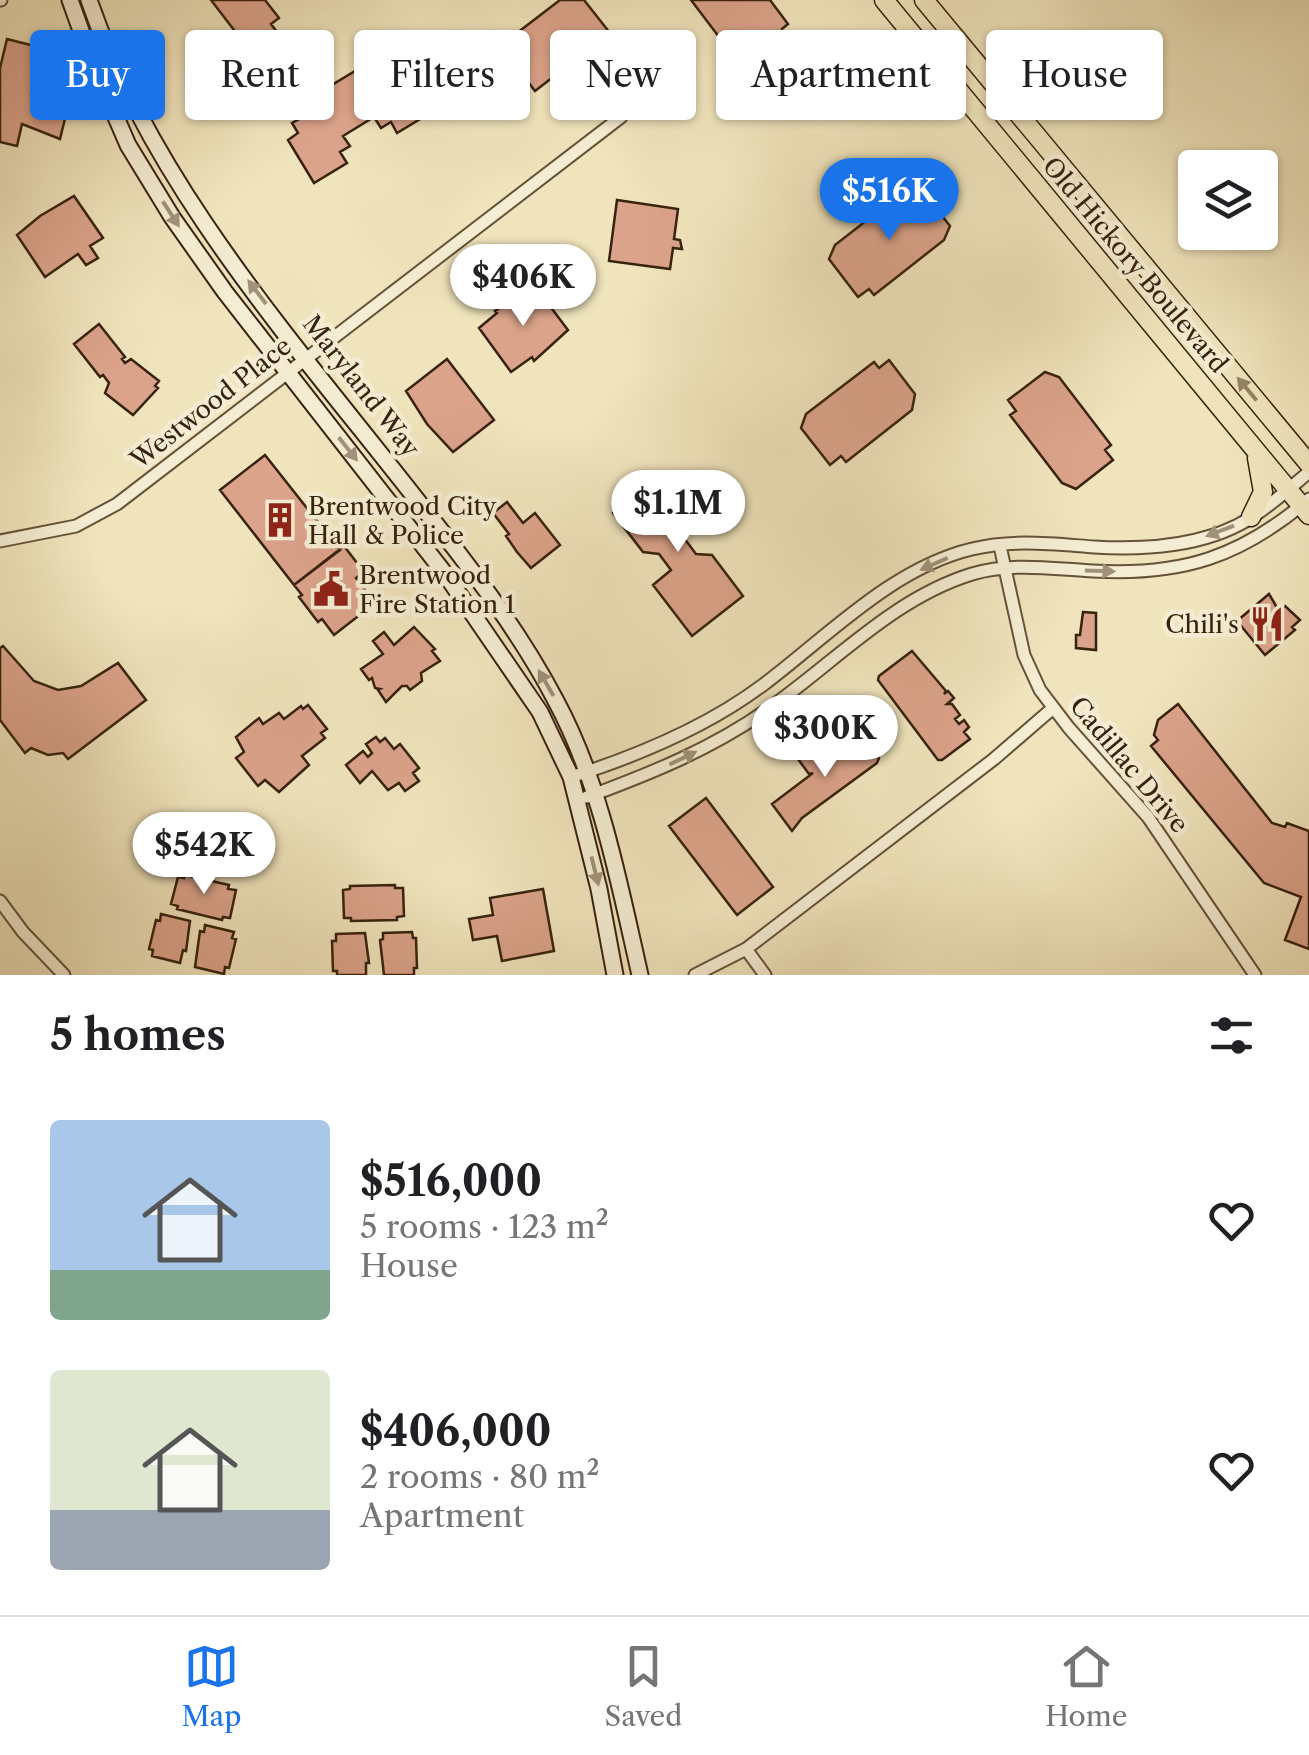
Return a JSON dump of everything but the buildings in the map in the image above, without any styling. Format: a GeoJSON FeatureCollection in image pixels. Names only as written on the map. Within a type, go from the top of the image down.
{"type":"FeatureCollection","features":[{"type":"Feature","properties":{"kind":"main road","name":"Maryland Way"},"geometry":{"type":"LineString","coordinates":[[70,0],[111,108],[146,176],[204,262],[505,657],[540,712],[570,776],[599,889],[615,975]]}},
{"type":"Feature","properties":{"kind":"main road","name":"Maryland Way"},"geometry":{"type":"LineString","coordinates":[[89,0],[124,90],[167,163],[231,259],[514,630],[556,701],[587,772],[616,870],[640,975]]}},
{"type":"Feature","properties":{"kind":"main road","name":"Old Hickory Boulevard"},"geometry":{"type":"LineString","coordinates":[[884,0],[1288,490],[1306,506]]}},
{"type":"Feature","properties":{"kind":"main road","name":"Old Hickory Boulevard"},"geometry":{"type":"LineString","coordinates":[[924,0],[1309,464]]}},
{"type":"Feature","properties":{"kind":"main road"},"geometry":{"type":"LineString","coordinates":[[146,176],[167,163]]}},
{"type":"Feature","properties":{"kind":"main road"},"geometry":{"type":"LineString","coordinates":[[1052,204],[1076,184]]}},
{"type":"Feature","properties":{"kind":"main road"},"geometry":{"type":"LineString","coordinates":[[1251,517],[1262,492],[1263,478],[1254,448]]}},
{"type":"Feature","properties":{"kind":"main road"},"geometry":{"type":"LineString","coordinates":[[407,527],[439,528]]}},
{"type":"Feature","properties":{"kind":"street","name":"Westwood Place"},"geometry":{"type":"LineString","coordinates":[[0,541],[76,526],[117,504],[616,120]]}},
{"type":"Feature","properties":{"kind":"street"},"geometry":{"type":"LineString","coordinates":[[570,776],[637,754],[710,719],[760,688],[874,600],[928,566],[972,549],[1036,542],[1150,548],[1184,542],[1251,517],[1309,472]]}},
{"type":"Feature","properties":{"kind":"street"},"geometry":{"type":"LineString","coordinates":[[576,801],[648,776],[722,740],[934,588],[974,573],[1003,568],[1160,572],[1202,564],[1246,545],[1306,506]]}},
{"type":"Feature","properties":{"kind":"street","name":"Cadillac Drive"},"geometry":{"type":"LineString","coordinates":[[1000,546],[1028,667],[1052,708],[1148,817],[1255,975]]}},
{"type":"Feature","properties":{"kind":"street"},"geometry":{"type":"LineString","coordinates":[[874,600],[888,618]]}},
{"type":"Feature","properties":{"kind":"street"},"geometry":{"type":"LineString","coordinates":[[695,975],[746,949],[994,758],[1052,708]]}},
{"type":"Feature","properties":{"kind":"street"},"geometry":{"type":"LineString","coordinates":[[0,902],[64,975]]}},
{"type":"Feature","properties":{"kind":"street"},"geometry":{"type":"LineString","coordinates":[[746,949],[765,975]]}},
{"type":"Feature","properties":{"kind":"place","name":"Brentwood City Hall & Police"},"geometry":{"type":"Point","coordinates":[280,520]}},
{"type":"Feature","properties":{"kind":"place","name":"Brentwood Fire Station 1"},"geometry":{"type":"Point","coordinates":[331,589]}},
{"type":"Feature","properties":{"kind":"place","name":"Chili's"},"geometry":{"type":"Point","coordinates":[1267,624]}}]}
